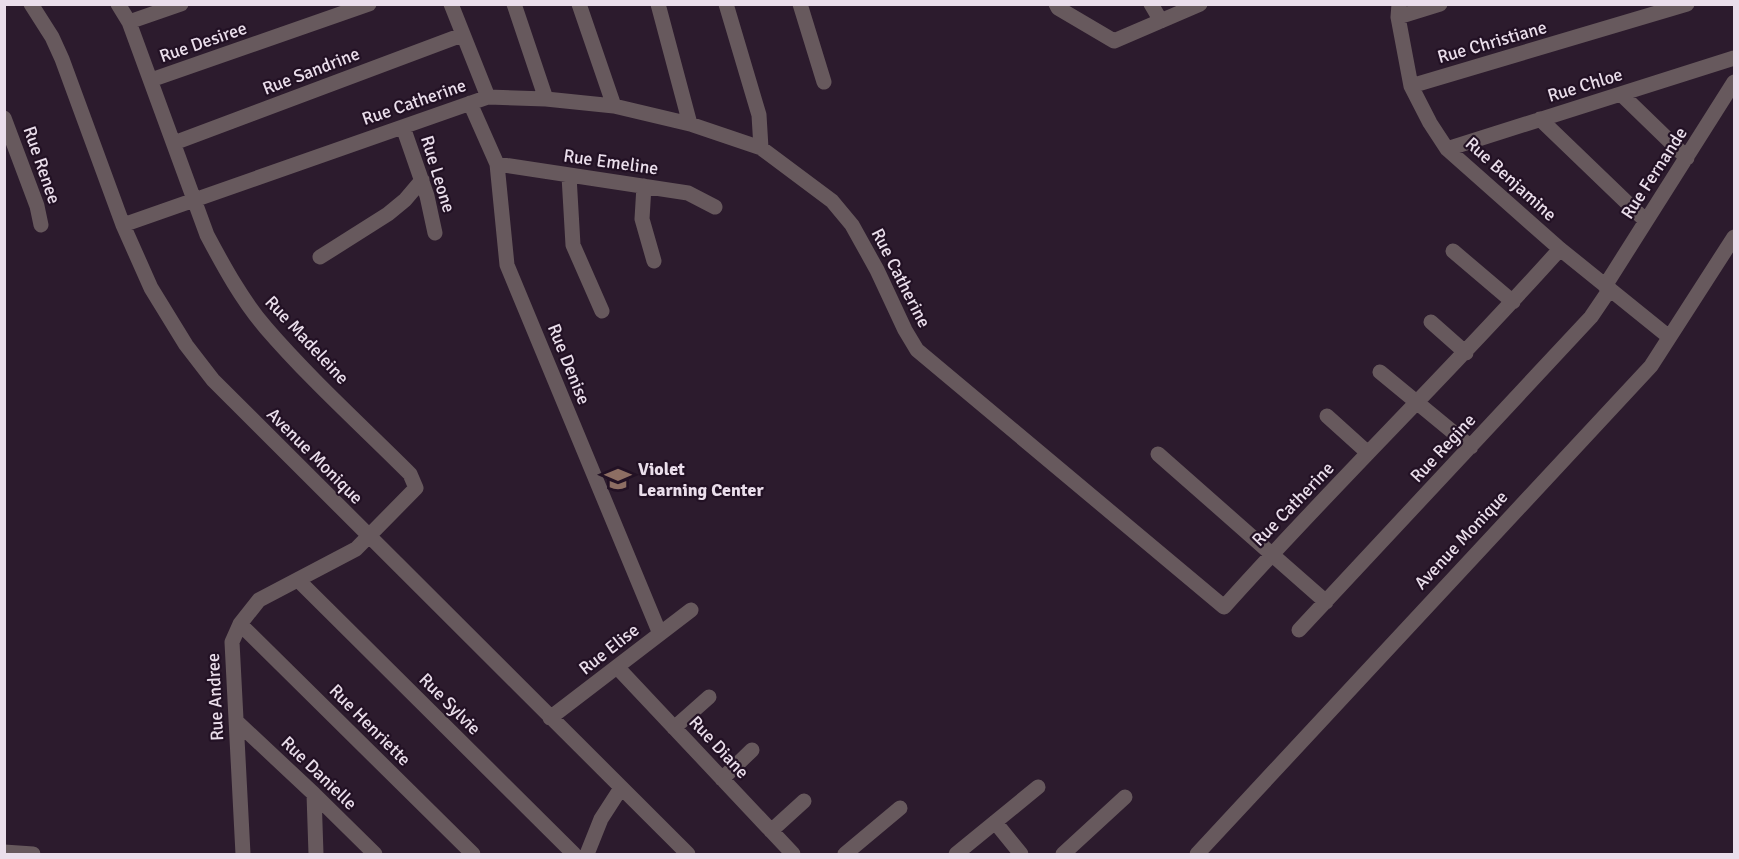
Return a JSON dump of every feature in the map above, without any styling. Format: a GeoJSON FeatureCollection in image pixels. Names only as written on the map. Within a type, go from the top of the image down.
{"type":"FeatureCollection","features":[{"type":"Feature","properties":{"kind":"street","name":"Avenue Monique"},"geometry":{"type":"LineString","coordinates":[[31,4],[62,58],[123,225],[151,288],[186,345],[213,380],[688,855]]}},
{"type":"Feature","properties":{"kind":"street","name":"Rue Madeleine"},"geometry":{"type":"LineString","coordinates":[[118,4],[129,22],[207,235],[225,268],[265,327],[410,474],[416,488],[368,537]]}},
{"type":"Feature","properties":{"kind":"street"},"geometry":{"type":"LineString","coordinates":[[129,22],[181,4]]}},
{"type":"Feature","properties":{"kind":"street","name":"Rue Desiree"},"geometry":{"type":"LineString","coordinates":[[151,80],[369,4]]}},
{"type":"Feature","properties":{"kind":"street"},"geometry":{"type":"LineString","coordinates":[[451,4],[488,97]]}},
{"type":"Feature","properties":{"kind":"street"},"geometry":{"type":"LineString","coordinates":[[514,4],[546,99]]}},
{"type":"Feature","properties":{"kind":"street"},"geometry":{"type":"LineString","coordinates":[[579,4],[614,106]]}},
{"type":"Feature","properties":{"kind":"street"},"geometry":{"type":"LineString","coordinates":[[658,4],[690,124]]}},
{"type":"Feature","properties":{"kind":"street"},"geometry":{"type":"LineString","coordinates":[[726,4],[759,115],[761,148]]}},
{"type":"Feature","properties":{"kind":"street"},"geometry":{"type":"LineString","coordinates":[[800,4],[824,82]]}},
{"type":"Feature","properties":{"kind":"street"},"geometry":{"type":"LineString","coordinates":[[1056,4],[1058,8],[1114,41],[1200,4]]}},
{"type":"Feature","properties":{"kind":"street"},"geometry":{"type":"LineString","coordinates":[[1151,4],[1161,21]]}},
{"type":"Feature","properties":{"kind":"street"},"geometry":{"type":"LineString","coordinates":[[1399,11],[1440,4]]}},
{"type":"Feature","properties":{"kind":"street","name":"Rue Christiane"},"geometry":{"type":"LineString","coordinates":[[1411,86],[1687,4]]}},
{"type":"Feature","properties":{"kind":"street","name":"Rue Benjamine"},"geometry":{"type":"LineString","coordinates":[[1399,11],[1411,86],[1447,149],[1560,249],[1669,337]]}},
{"type":"Feature","properties":{"kind":"street","name":"Rue Sandrine"},"geometry":{"type":"LineString","coordinates":[[174,143],[462,35]]}},
{"type":"Feature","properties":{"kind":"street","name":"Rue Chloe"},"geometry":{"type":"LineString","coordinates":[[1447,149],[1734,58]]}},
{"type":"Feature","properties":{"kind":"street","name":"Rue Fernande"},"geometry":{"type":"LineString","coordinates":[[1607,287],[1734,82]]}},
{"type":"Feature","properties":{"kind":"street"},"geometry":{"type":"LineString","coordinates":[[1621,94],[1687,159]]}},
{"type":"Feature","properties":{"kind":"street","name":"Rue Catherine"},"geometry":{"type":"LineString","coordinates":[[123,225],[488,97],[546,99],[614,106],[690,124],[761,148],[832,201],[852,225],[917,350],[1224,607],[1368,453],[1466,353],[1560,249]]}},
{"type":"Feature","properties":{"kind":"street","name":"Rue Denise"},"geometry":{"type":"LineString","coordinates":[[470,103],[497,164],[507,265],[660,634]]}},
{"type":"Feature","properties":{"kind":"street","name":"Rue Renee"},"geometry":{"type":"LineString","coordinates":[[4,118],[37,206],[41,225]]}},
{"type":"Feature","properties":{"kind":"street"},"geometry":{"type":"LineString","coordinates":[[1540,119],[1646,221]]}},
{"type":"Feature","properties":{"kind":"street","name":"Rue Leone"},"geometry":{"type":"LineString","coordinates":[[403,127],[427,196],[435,233]]}},
{"type":"Feature","properties":{"kind":"street","name":"Rue Emeline"},"geometry":{"type":"LineString","coordinates":[[497,164],[688,193],[715,207]]}},
{"type":"Feature","properties":{"kind":"street"},"geometry":{"type":"LineString","coordinates":[[569,176],[573,245],[602,311]]}},
{"type":"Feature","properties":{"kind":"street"},"geometry":{"type":"LineString","coordinates":[[320,257],[388,214],[405,200],[422,180]]}},
{"type":"Feature","properties":{"kind":"street"},"geometry":{"type":"LineString","coordinates":[[644,186],[642,219],[654,261]]}},
{"type":"Feature","properties":{"kind":"street","name":"Avenue Monique"},"geometry":{"type":"LineString","coordinates":[[1197,855],[1651,366],[1734,237]]}},
{"type":"Feature","properties":{"kind":"street"},"geometry":{"type":"LineString","coordinates":[[1453,251],[1513,302]]}},
{"type":"Feature","properties":{"kind":"street","name":"Rue Regine"},"geometry":{"type":"LineString","coordinates":[[1299,630],[1591,317],[1607,287]]}},
{"type":"Feature","properties":{"kind":"street"},"geometry":{"type":"LineString","coordinates":[[1431,322],[1466,353]]}},
{"type":"Feature","properties":{"kind":"street"},"geometry":{"type":"LineString","coordinates":[[1380,372],[1471,447]]}},
{"type":"Feature","properties":{"kind":"street"},"geometry":{"type":"LineString","coordinates":[[1327,416],[1368,453]]}},
{"type":"Feature","properties":{"kind":"street"},"geometry":{"type":"LineString","coordinates":[[1158,454],[1326,602]]}},
{"type":"Feature","properties":{"kind":"street","name":"Rue Andree"},"geometry":{"type":"LineString","coordinates":[[243,855],[232,642],[240,624],[259,600],[356,549],[368,537]]}},
{"type":"Feature","properties":{"kind":"street","name":"Rue Sylvie"},"geometry":{"type":"LineString","coordinates":[[298,580],[574,855]]}},
{"type":"Feature","properties":{"kind":"street","name":"Rue Elise"},"geometry":{"type":"LineString","coordinates":[[550,718],[691,610]]}},
{"type":"Feature","properties":{"kind":"street","name":"Rue Henriette"},"geometry":{"type":"LineString","coordinates":[[240,624],[473,855]]}},
{"type":"Feature","properties":{"kind":"street","name":"Rue Diane"},"geometry":{"type":"LineString","coordinates":[[617,667],[793,855]]}},
{"type":"Feature","properties":{"kind":"street"},"geometry":{"type":"LineString","coordinates":[[674,728],[709,697]]}},
{"type":"Feature","properties":{"kind":"street","name":"Rue Danielle"},"geometry":{"type":"LineString","coordinates":[[236,721],[375,855]]}},
{"type":"Feature","properties":{"kind":"street"},"geometry":{"type":"LineString","coordinates":[[722,779],[752,750]]}},
{"type":"Feature","properties":{"kind":"street"},"geometry":{"type":"LineString","coordinates":[[956,855],[1038,787]]}},
{"type":"Feature","properties":{"kind":"street"},"geometry":{"type":"LineString","coordinates":[[587,855],[601,819],[621,788]]}},
{"type":"Feature","properties":{"kind":"street"},"geometry":{"type":"LineString","coordinates":[[314,794],[316,855]]}},
{"type":"Feature","properties":{"kind":"street"},"geometry":{"type":"LineString","coordinates":[[1063,855],[1125,796]]}},
{"type":"Feature","properties":{"kind":"street"},"geometry":{"type":"LineString","coordinates":[[771,831],[804,801]]}},
{"type":"Feature","properties":{"kind":"street"},"geometry":{"type":"LineString","coordinates":[[844,855],[900,808]]}},
{"type":"Feature","properties":{"kind":"street"},"geometry":{"type":"LineString","coordinates":[[995,822],[1021,855]]}},
{"type":"Feature","properties":{"kind":"street"},"geometry":{"type":"LineString","coordinates":[[4,852],[33,855]]}},
{"type":"Feature","properties":{"kind":"place","name":"Violet Learning Center"},"geometry":{"type":"Point","coordinates":[618,479]}}]}
